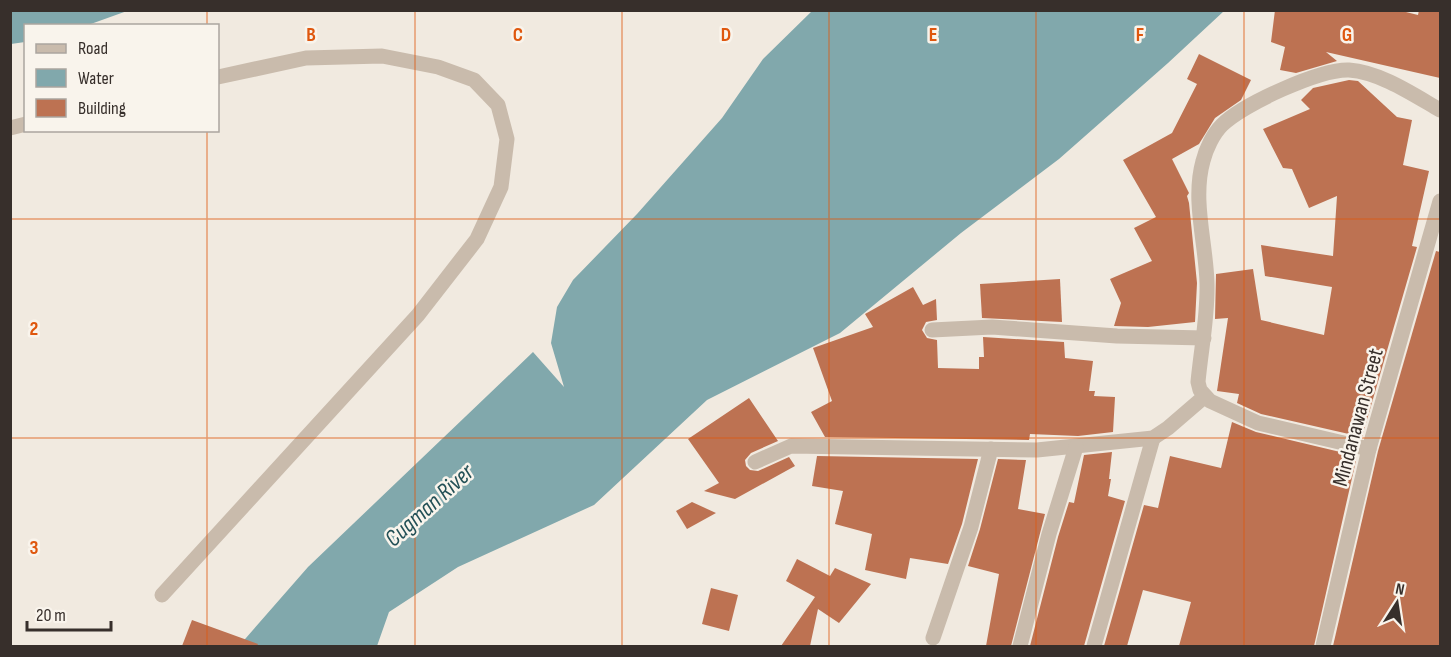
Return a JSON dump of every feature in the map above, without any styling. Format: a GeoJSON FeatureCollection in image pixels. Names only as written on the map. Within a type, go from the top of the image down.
{"type":"FeatureCollection","features":[{"type":"Feature","properties":{"kind":"street"},"geometry":{"type":"LineString","coordinates":[[162,595],[418,315],[477,239],[501,187],[507,139],[498,105],[482,88],[474,80],[438,67],[382,56],[306,58],[219,77]]}},
{"type":"Feature","properties":{"kind":"street"},"geometry":{"type":"LineString","coordinates":[[1369,449],[1258,423],[1204,397],[1198,382],[1207,304],[1207,267],[1199,182],[1203,160],[1210,142],[1221,125],[1238,113],[1283,89],[1332,71],[1361,72],[1395,85],[1440,110]]}},
{"type":"Feature","properties":{"kind":"street","name":"Mindanawan Street"},"geometry":{"type":"LineString","coordinates":[[1323,646],[1369,449],[1440,201]]}},
{"type":"Feature","properties":{"kind":"street"},"geometry":{"type":"LineString","coordinates":[[932,330],[992,327],[1118,336],[1204,338]]}},
{"type":"Feature","properties":{"kind":"street"},"geometry":{"type":"LineString","coordinates":[[755,462],[791,446],[1037,450],[1153,438],[1204,397]]}},
{"type":"Feature","properties":{"kind":"street"},"geometry":{"type":"LineString","coordinates":[[1094,646],[1153,438]]}},
{"type":"Feature","properties":{"kind":"street"},"geometry":{"type":"LineString","coordinates":[[1020,646],[1049,534],[1076,447]]}},
{"type":"Feature","properties":{"kind":"street"},"geometry":{"type":"LineString","coordinates":[[933,638],[971,527],[991,449]]}},
{"type":"Feature","properties":{"kind":"water"},"geometry":{"type":"Polygon","coordinates":[[[11,10],[127,10],[91,24],[24,24],[24,42],[11,44],[11,10]]]}},
{"type":"Feature","properties":{"kind":"water","name":"Cugman River"},"geometry":{"type":"Polygon","coordinates":[[[812,11],[1224,11],[1059,159],[961,233],[840,333],[707,400],[594,505],[458,567],[389,612],[377,646],[239,646],[308,567],[533,352],[564,387],[551,343],[557,307],[573,280],[637,214],[722,118],[763,59],[812,11]]]}},
{"type":"Feature","properties":{"kind":"building"},"geometry":{"type":"Polygon","coordinates":[[[1275,10],[1398,10],[1418,15],[1419,10],[1440,10],[1440,78],[1326,52],[1337,61],[1296,73],[1280,70],[1285,47],[1271,42],[1275,10]]]}},
{"type":"Feature","properties":{"kind":"building"},"geometry":{"type":"Polygon","coordinates":[[[1199,54],[1251,80],[1241,100],[1215,118],[1199,144],[1172,159],[1189,193],[1187,196],[1197,283],[1195,322],[1148,327],[1114,326],[1121,303],[1110,279],[1152,261],[1134,228],[1156,217],[1123,160],[1172,133],[1197,84],[1187,79],[1199,54]]]}},
{"type":"Feature","properties":{"kind":"building"},"geometry":{"type":"Polygon","coordinates":[[[1349,80],[1358,81],[1397,117],[1412,120],[1403,165],[1429,171],[1412,246],[1417,247],[1362,437],[1261,414],[1237,403],[1239,394],[1217,391],[1228,318],[1215,319],[1216,274],[1253,269],[1261,320],[1324,335],[1332,287],[1265,276],[1261,245],[1333,256],[1337,196],[1309,208],[1292,169],[1283,168],[1263,129],[1310,109],[1301,100],[1313,88],[1349,80]]]}},
{"type":"Feature","properties":{"kind":"building"},"geometry":{"type":"Polygon","coordinates":[[[1436,251],[1440,252],[1440,646],[1333,646],[1378,451],[1436,251]]]}},
{"type":"Feature","properties":{"kind":"building"},"geometry":{"type":"Polygon","coordinates":[[[1060,279],[1062,322],[982,318],[980,284],[1060,279]]]}},
{"type":"Feature","properties":{"kind":"building"},"geometry":{"type":"Polygon","coordinates":[[[913,287],[923,305],[936,299],[937,320],[926,322],[922,330],[927,338],[937,340],[938,368],[979,369],[979,357],[984,357],[983,337],[1064,342],[1065,358],[1093,361],[1089,391],[1095,391],[1094,396],[1115,397],[1113,432],[1078,436],[1030,434],[1029,440],[825,437],[811,412],[832,401],[813,348],[873,327],[865,314],[913,287]]]}},
{"type":"Feature","properties":{"kind":"building"},"geometry":{"type":"Polygon","coordinates":[[[749,398],[778,441],[751,453],[745,460],[746,466],[750,470],[758,471],[789,457],[795,466],[735,499],[704,491],[719,483],[688,439],[749,398]]]}},
{"type":"Feature","properties":{"kind":"building"},"geometry":{"type":"Polygon","coordinates":[[[1232,422],[1256,432],[1357,456],[1314,646],[1179,646],[1191,602],[1143,590],[1127,646],[1104,646],[1144,505],[1158,508],[1170,456],[1221,468],[1232,422]]]}},
{"type":"Feature","properties":{"kind":"building"},"geometry":{"type":"Polygon","coordinates":[[[1112,452],[1108,496],[1125,501],[1084,646],[1030,646],[1058,537],[1069,502],[1074,503],[1084,455],[1112,452]]]}},
{"type":"Feature","properties":{"kind":"building"},"geometry":{"type":"Polygon","coordinates":[[[817,456],[978,459],[962,524],[948,564],[910,558],[906,579],[865,570],[872,534],[835,524],[843,491],[812,486],[817,456]]]}},
{"type":"Feature","properties":{"kind":"building"},"geometry":{"type":"Polygon","coordinates":[[[998,459],[1026,460],[1018,509],[1045,514],[1011,646],[986,646],[999,574],[968,566],[998,459]]]}},
{"type":"Feature","properties":{"kind":"building"},"geometry":{"type":"Polygon","coordinates":[[[692,502],[716,513],[687,529],[676,511],[692,502]]]}},
{"type":"Feature","properties":{"kind":"building"},"geometry":{"type":"Polygon","coordinates":[[[797,559],[830,576],[835,568],[871,584],[839,623],[818,609],[810,646],[781,646],[815,597],[786,581],[797,559]]]}},
{"type":"Feature","properties":{"kind":"building"},"geometry":{"type":"Polygon","coordinates":[[[711,588],[738,595],[729,631],[702,624],[711,588]]]}},
{"type":"Feature","properties":{"kind":"building"},"geometry":{"type":"Polygon","coordinates":[[[192,620],[258,644],[257,646],[182,646],[192,620]]]}}]}
